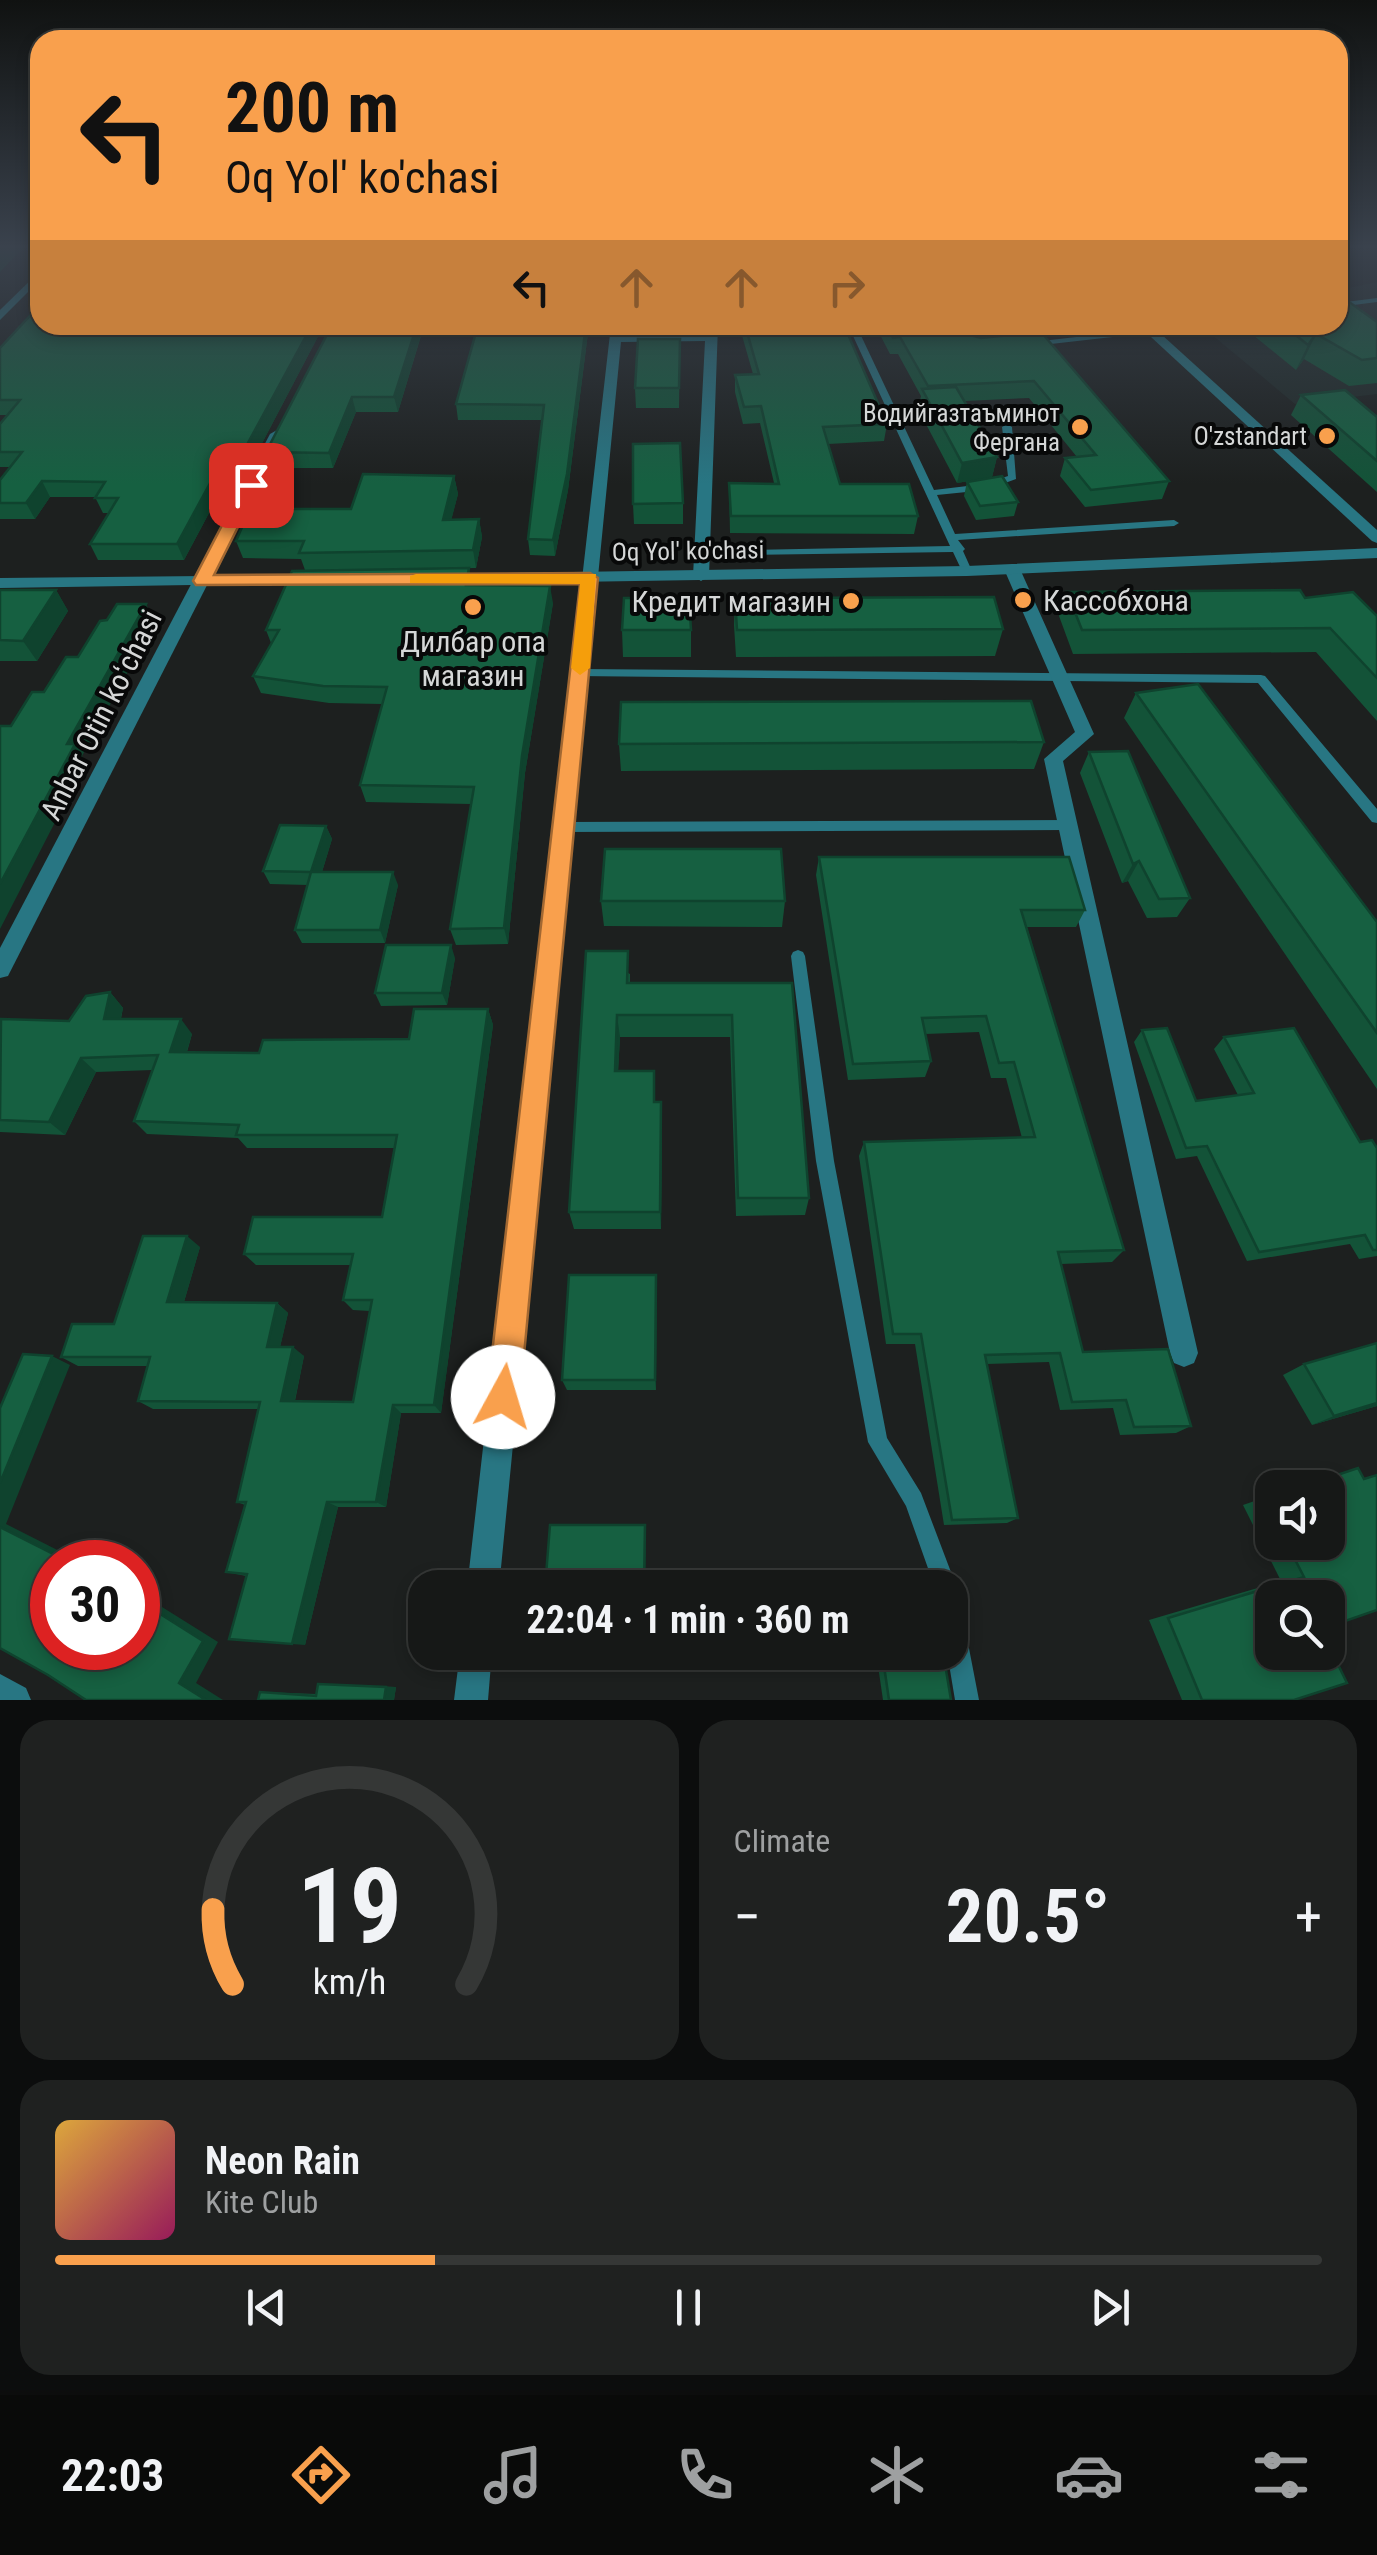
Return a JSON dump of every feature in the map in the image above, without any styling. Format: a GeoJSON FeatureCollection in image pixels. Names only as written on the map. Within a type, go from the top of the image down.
{"type":"FeatureCollection","features":[{"type":"Feature","properties":{"kind":"street"},"geometry":{"type":"LineString","coordinates":[[485,1570],[616,335]]}},
{"type":"Feature","properties":{"kind":"street"},"geometry":{"type":"LineString","coordinates":[[701,576],[712,335]]}},
{"type":"Feature","properties":{"kind":"street"},"geometry":{"type":"LineString","coordinates":[[1156,335],[1377,538]]}},
{"type":"Feature","properties":{"kind":"street","name":"Anbar Otin koʻchasi"},"geometry":{"type":"LineString","coordinates":[[0,969],[290,410]]}},
{"type":"Feature","properties":{"kind":"street","name":"Oq Yol' ko'chasi"},"geometry":{"type":"LineString","coordinates":[[434,579],[1012,569],[1377,554]]}},
{"type":"Feature","properties":{"kind":"street"},"geometry":{"type":"LineString","coordinates":[[1012,569],[1085,734],[1052,758],[1184,1353]]}},
{"type":"Feature","properties":{"kind":"street"},"geometry":{"type":"LineString","coordinates":[[0,583],[338,580]]}},
{"type":"Feature","properties":{"kind":"street"},"geometry":{"type":"LineString","coordinates":[[471,1700],[474,1670]]}},
{"type":"Feature","properties":{"kind":"street"},"geometry":{"type":"LineString","coordinates":[[0,1691],[14,1700]]}},
{"type":"Feature","properties":{"kind":"lane"},"geometry":{"type":"LineString","coordinates":[[857,335],[968,570]]}},
{"type":"Feature","properties":{"kind":"lane"},"geometry":{"type":"LineString","coordinates":[[1089,335],[1092,338]]}},
{"type":"Feature","properties":{"kind":"lane"},"geometry":{"type":"LineString","coordinates":[[1016,346],[1109,335]]}},
{"type":"Feature","properties":{"kind":"lane"},"geometry":{"type":"LineString","coordinates":[[931,494],[986,487],[1013,477],[1008,427]]}},
{"type":"Feature","properties":{"kind":"lane"},"geometry":{"type":"LineString","coordinates":[[955,537],[1174,523]]}},
{"type":"Feature","properties":{"kind":"lane"},"geometry":{"type":"LineString","coordinates":[[746,552],[960,549]]}},
{"type":"Feature","properties":{"kind":"lane"},"geometry":{"type":"LineString","coordinates":[[580,673],[1262,680],[1377,818]]}},
{"type":"Feature","properties":{"kind":"lane"},"geometry":{"type":"LineString","coordinates":[[565,827],[1068,824]]}},
{"type":"Feature","properties":{"kind":"lane"},"geometry":{"type":"LineString","coordinates":[[798,956],[825,1161],[878,1442],[914,1500],[939,1570]]}},
{"type":"Feature","properties":{"kind":"lane"},"geometry":{"type":"LineString","coordinates":[[961,1670],[967,1700]]}},
{"type":"Feature","properties":{"kind":"shaded area"},"geometry":{"type":"Polygon","coordinates":[[[1348,325],[1377,325],[1377,394],[1295,404],[1212,335],[1348,335],[1348,325]]]}},
{"type":"Feature","properties":{"kind":"building"},"geometry":{"type":"Polygon","coordinates":[[[21,325],[30,325],[30,335],[307,335],[243,452],[227,452],[177,544],[90,544],[118,498],[95,498],[105,482],[42,481],[26,503],[0,503],[0,480],[22,452],[0,452],[0,424],[20,400],[0,400],[0,348],[21,325]]]}},
{"type":"Feature","properties":{"kind":"building"},"geometry":{"type":"Polygon","coordinates":[[[1348,325],[1377,325],[1377,358],[1362,360],[1318,335],[1348,335],[1348,325]]]}},
{"type":"Feature","properties":{"kind":"building"},"geometry":{"type":"Polygon","coordinates":[[[327,335],[414,335],[394,397],[352,397],[329,453],[266,452],[327,335]]]}},
{"type":"Feature","properties":{"kind":"building"},"geometry":{"type":"Polygon","coordinates":[[[475,335],[585,335],[567,474],[553,540],[528,539],[544,405],[456,404],[475,335]]]}},
{"type":"Feature","properties":{"kind":"building"},"geometry":{"type":"Polygon","coordinates":[[[748,335],[848,335],[887,424],[823,427],[840,484],[909,484],[918,516],[731,516],[729,483],[779,484],[761,406],[744,407],[735,375],[759,374],[748,335]]]}},
{"type":"Feature","properties":{"kind":"building"},"geometry":{"type":"Polygon","coordinates":[[[891,335],[1044,335],[1169,481],[1091,490],[1065,458],[1096,455],[1034,381],[928,386],[900,337],[891,335]]]}},
{"type":"Feature","properties":{"kind":"building"},"geometry":{"type":"Polygon","coordinates":[[[1296,335],[1315,335],[1308,345],[1296,335]]]}},
{"type":"Feature","properties":{"kind":"building"},"geometry":{"type":"Polygon","coordinates":[[[638,339],[680,339],[679,388],[635,388],[638,339]]]}},
{"type":"Feature","properties":{"kind":"building"},"geometry":{"type":"Polygon","coordinates":[[[956,387],[997,457],[962,463],[922,389],[956,387]]]}},
{"type":"Feature","properties":{"kind":"building"},"geometry":{"type":"Polygon","coordinates":[[[1345,390],[1377,417],[1377,461],[1301,395],[1345,390]]]}},
{"type":"Feature","properties":{"kind":"building"},"geometry":{"type":"Polygon","coordinates":[[[680,443],[683,503],[633,504],[633,444],[680,443]]]}},
{"type":"Feature","properties":{"kind":"building"},"geometry":{"type":"Polygon","coordinates":[[[363,474],[454,476],[443,520],[479,519],[473,550],[299,553],[304,541],[236,541],[250,509],[351,509],[363,474]]]}},
{"type":"Feature","properties":{"kind":"building"},"geometry":{"type":"Polygon","coordinates":[[[1002,476],[1018,502],[980,506],[967,482],[1002,476]]]}},
{"type":"Feature","properties":{"kind":"building"},"geometry":{"type":"Polygon","coordinates":[[[469,568],[466,585],[550,586],[522,756],[504,928],[450,929],[474,787],[360,785],[387,687],[323,686],[253,676],[279,630],[266,630],[292,571],[469,568]]]}},
{"type":"Feature","properties":{"kind":"building"},"geometry":{"type":"Polygon","coordinates":[[[0,590],[56,590],[23,641],[0,640],[0,590]]]}},
{"type":"Feature","properties":{"kind":"building"},"geometry":{"type":"Polygon","coordinates":[[[1300,590],[1305,598],[1353,592],[1377,616],[1377,678],[1330,628],[1082,630],[1067,592],[1300,590]]]}},
{"type":"Feature","properties":{"kind":"building"},"geometry":{"type":"Polygon","coordinates":[[[994,597],[1003,629],[737,630],[735,598],[994,597]]]}},
{"type":"Feature","properties":{"kind":"building"},"geometry":{"type":"Polygon","coordinates":[[[624,598],[689,598],[691,630],[622,630],[624,598]]]}},
{"type":"Feature","properties":{"kind":"building"},"geometry":{"type":"Polygon","coordinates":[[[117,604],[146,604],[67,744],[75,744],[0,884],[0,726],[11,726],[32,692],[44,692],[66,657],[78,657],[100,621],[107,620],[117,604]]]}},
{"type":"Feature","properties":{"kind":"building"},"geometry":{"type":"Polygon","coordinates":[[[1198,684],[1377,922],[1377,1033],[1136,693],[1198,684]]]}},
{"type":"Feature","properties":{"kind":"building"},"geometry":{"type":"Polygon","coordinates":[[[1031,701],[1044,742],[619,744],[621,702],[1031,701]]]}},
{"type":"Feature","properties":{"kind":"building"},"geometry":{"type":"Polygon","coordinates":[[[1128,751],[1190,898],[1159,899],[1139,861],[1133,864],[1089,752],[1128,751]]]}},
{"type":"Feature","properties":{"kind":"building"},"geometry":{"type":"Polygon","coordinates":[[[280,825],[326,826],[311,872],[263,871],[280,825]]]}},
{"type":"Feature","properties":{"kind":"building"},"geometry":{"type":"Polygon","coordinates":[[[605,849],[781,849],[785,901],[601,901],[605,849]]]}},
{"type":"Feature","properties":{"kind":"building"},"geometry":{"type":"Polygon","coordinates":[[[819,857],[1069,857],[1085,910],[1021,910],[1124,1250],[1058,1252],[1083,1352],[1168,1349],[1191,1426],[1134,1427],[1126,1400],[1072,1402],[1060,1353],[985,1355],[1018,1518],[952,1520],[921,1334],[893,1334],[864,1142],[1035,1137],[1014,1062],[999,1063],[986,1016],[922,1018],[931,1061],[853,1064],[819,857]]]}},
{"type":"Feature","properties":{"kind":"building"},"geometry":{"type":"Polygon","coordinates":[[[311,872],[393,872],[380,930],[295,930],[311,872]]]}},
{"type":"Feature","properties":{"kind":"building"},"geometry":{"type":"Polygon","coordinates":[[[386,945],[451,945],[442,993],[375,993],[386,945]]]}},
{"type":"Feature","properties":{"kind":"building"},"geometry":{"type":"Polygon","coordinates":[[[586,951],[628,951],[627,983],[792,983],[809,1198],[738,1198],[732,1015],[617,1015],[615,1071],[654,1071],[654,1102],[661,1102],[660,1212],[569,1212],[586,951]]]}},
{"type":"Feature","properties":{"kind":"building"},"geometry":{"type":"Polygon","coordinates":[[[110,992],[104,1019],[181,1019],[170,1052],[259,1053],[263,1040],[409,1039],[414,1009],[488,1009],[434,1405],[393,1405],[376,1502],[327,1502],[292,1644],[229,1639],[247,1574],[226,1572],[246,1502],[237,1502],[260,1402],[138,1401],[150,1357],[61,1357],[72,1324],[114,1324],[143,1236],[187,1236],[167,1302],[277,1303],[267,1347],[293,1347],[281,1401],[353,1402],[372,1300],[343,1300],[353,1254],[244,1254],[253,1217],[382,1217],[397,1135],[236,1135],[239,1125],[134,1121],[158,1055],[81,1058],[49,1122],[0,1120],[1,1019],[69,1021],[86,996],[110,992]]]}},
{"type":"Feature","properties":{"kind":"building"},"geometry":{"type":"Polygon","coordinates":[[[1167,1028],[1196,1101],[1254,1093],[1224,1037],[1294,1028],[1360,1142],[1372,1140],[1377,1148],[1377,1250],[1373,1250],[1365,1235],[1259,1252],[1207,1146],[1186,1148],[1142,1030],[1167,1028]]]}},
{"type":"Feature","properties":{"kind":"building"},"geometry":{"type":"Polygon","coordinates":[[[569,1275],[656,1275],[655,1380],[562,1380],[569,1275]]]}},
{"type":"Feature","properties":{"kind":"building"},"geometry":{"type":"Polygon","coordinates":[[[1377,1343],[1377,1403],[1334,1416],[1304,1364],[1377,1343]]]}},
{"type":"Feature","properties":{"kind":"building"},"geometry":{"type":"Polygon","coordinates":[[[23,1354],[52,1356],[0,1483],[0,1408],[23,1354]]]}},
{"type":"Feature","properties":{"kind":"building"},"geometry":{"type":"Polygon","coordinates":[[[1358,1468],[1364,1479],[1377,1475],[1377,1610],[1345,1621],[1345,1580],[1294,1580],[1304,1577],[1295,1560],[1345,1560],[1345,1472],[1358,1468]]]}},
{"type":"Feature","properties":{"kind":"building"},"geometry":{"type":"Polygon","coordinates":[[[550,1525],[645,1525],[644,1570],[546,1570],[550,1525]]]}},
{"type":"Feature","properties":{"kind":"building"},"geometry":{"type":"Polygon","coordinates":[[[0,1527],[30,1542],[30,1665],[0,1648],[0,1527]]]}},
{"type":"Feature","properties":{"kind":"building"},"geometry":{"type":"Polygon","coordinates":[[[1255,1592],[1255,1670],[1341,1670],[1347,1683],[1294,1700],[1202,1700],[1168,1618],[1255,1592]]]}},
{"type":"Feature","properties":{"kind":"building"},"geometry":{"type":"Polygon","coordinates":[[[160,1614],[203,1641],[179,1683],[206,1700],[86,1700],[39,1670],[160,1670],[160,1614]]]}},
{"type":"Feature","properties":{"kind":"building"},"geometry":{"type":"Polygon","coordinates":[[[885,1670],[946,1670],[951,1700],[889,1700],[885,1670]]]}},
{"type":"Feature","properties":{"kind":"building"},"geometry":{"type":"Polygon","coordinates":[[[318,1684],[386,1687],[384,1700],[258,1700],[260,1692],[316,1696],[318,1684]]]}},
{"type":"Feature","properties":{"kind":"slow traffic"},"geometry":{"type":"LineString","coordinates":[[416,579],[590,578],[580,668]]}},
{"type":"Feature","properties":{"kind":"place","name":"Водийгазтаъминот Фергана"},"geometry":{"type":"Point","coordinates":[1080,427]}},
{"type":"Feature","properties":{"kind":"place","name":"O'zstandart"},"geometry":{"type":"Point","coordinates":[1327,436]}},
{"type":"Feature","properties":{"kind":"place","name":"Кассобхона"},"geometry":{"type":"Point","coordinates":[1023,600]}},
{"type":"Feature","properties":{"kind":"place","name":"Кредит магазин"},"geometry":{"type":"Point","coordinates":[851,601]}},
{"type":"Feature","properties":{"kind":"place","name":"Дилбар опа магазин"},"geometry":{"type":"Point","coordinates":[473,607]}},
{"type":"Feature","properties":{"kind":"route"},"geometry":{"type":"LineString","coordinates":[[251,485],[202,581],[590,578],[503,1397]]}}]}
